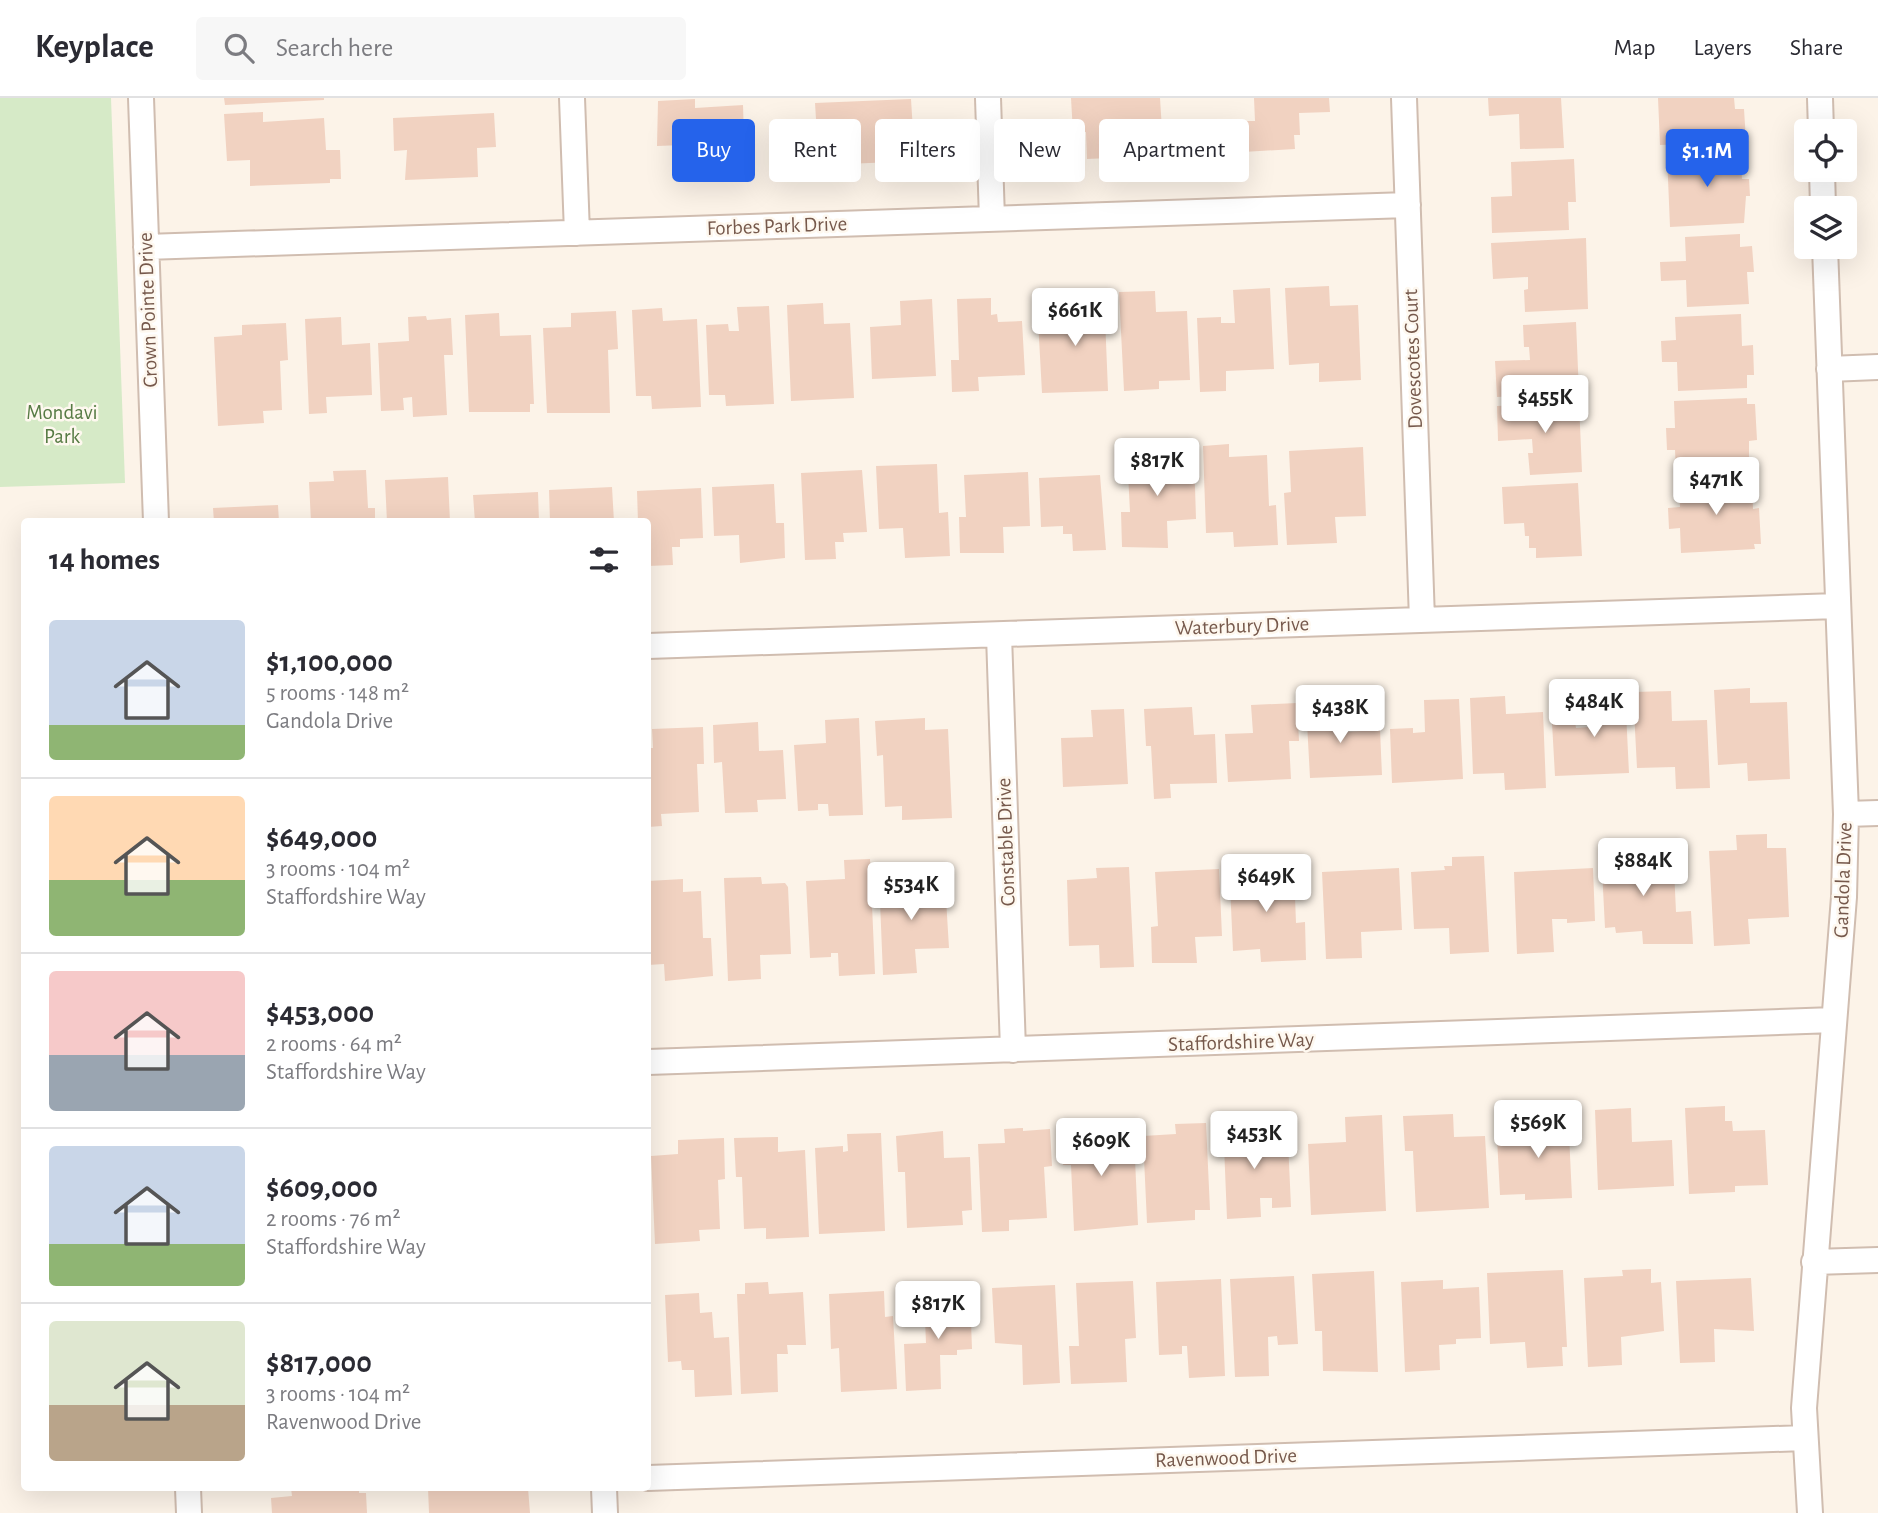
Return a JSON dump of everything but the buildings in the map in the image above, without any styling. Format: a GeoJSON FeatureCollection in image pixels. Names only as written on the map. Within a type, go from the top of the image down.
{"type":"FeatureCollection","features":[{"type":"Feature","properties":{"kind":"street","name":"Crown Pointe Drive"},"geometry":{"type":"LineString","coordinates":[[141,98],[156,518]]}},
{"type":"Feature","properties":{"kind":"street"},"geometry":{"type":"LineString","coordinates":[[572,98],[577,233]]}},
{"type":"Feature","properties":{"kind":"street"},"geometry":{"type":"LineString","coordinates":[[988,98],[992,219]]}},
{"type":"Feature","properties":{"kind":"street","name":"Dovescotes Court"},"geometry":{"type":"LineString","coordinates":[[1404,98],[1422,620]]}},
{"type":"Feature","properties":{"kind":"street"},"geometry":{"type":"LineString","coordinates":[[1820,98],[1821,119]]}},
{"type":"Feature","properties":{"kind":"street","name":"Forbes Park Drive"},"geometry":{"type":"LineString","coordinates":[[146,247],[1408,205]]}},
{"type":"Feature","properties":{"kind":"street","name":"Gandola Drive"},"geometry":{"type":"LineString","coordinates":[[1810,1513],[1805,1437],[1814,1262],[1844,897],[1846,814],[1825,259]]}},
{"type":"Feature","properties":{"kind":"street"},"geometry":{"type":"LineString","coordinates":[[1829,369],[1878,367]]}},
{"type":"Feature","properties":{"kind":"street","name":"Waterbury Drive"},"geometry":{"type":"LineString","coordinates":[[651,646],[1837,606]]}},
{"type":"Feature","properties":{"kind":"street","name":"Constable Drive"},"geometry":{"type":"LineString","coordinates":[[999,635],[1013,1050]]}},
{"type":"Feature","properties":{"kind":"street"},"geometry":{"type":"LineString","coordinates":[[1846,814],[1878,813]]}},
{"type":"Feature","properties":{"kind":"street","name":"Staffordshire Way"},"geometry":{"type":"LineString","coordinates":[[651,1062],[1834,1020]]}},
{"type":"Feature","properties":{"kind":"street"},"geometry":{"type":"LineString","coordinates":[[1814,1262],[1878,1260]]}},
{"type":"Feature","properties":{"kind":"street","name":"Ravenwood Drive"},"geometry":{"type":"LineString","coordinates":[[651,1478],[1805,1437]]}},
{"type":"Feature","properties":{"kind":"street"},"geometry":{"type":"LineString","coordinates":[[188,1491],[189,1513]]}},
{"type":"Feature","properties":{"kind":"street"},"geometry":{"type":"LineString","coordinates":[[604,1491],[605,1513]]}},
{"type":"Feature","properties":{"kind":"green space","name":"Mondavi Park"},"geometry":{"type":"Polygon","coordinates":[[[0,98],[111,98],[125,483],[0,487],[0,98]]]}}]}
